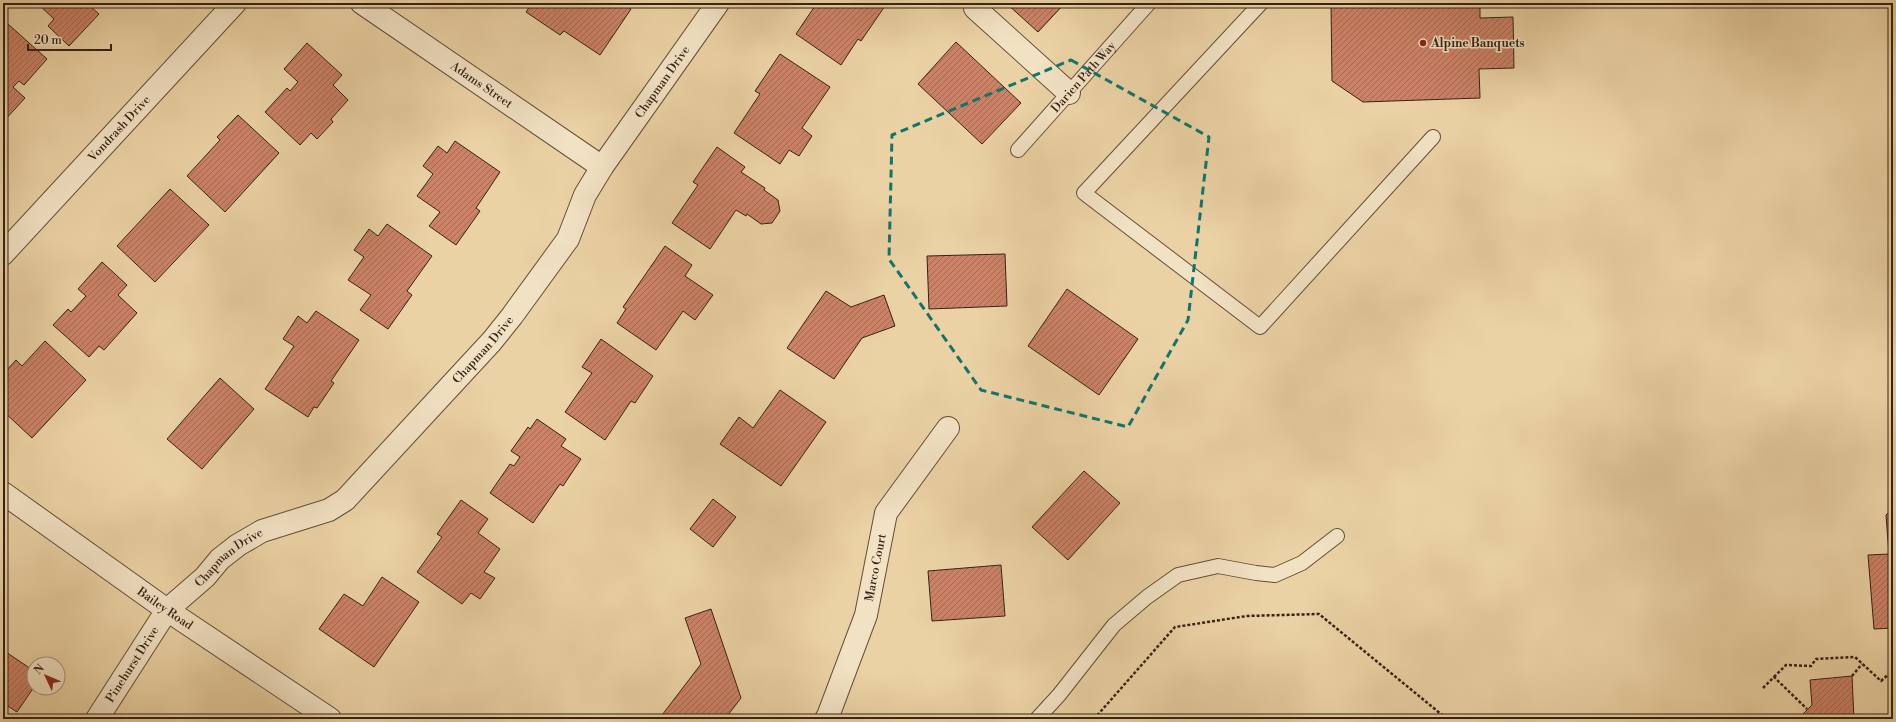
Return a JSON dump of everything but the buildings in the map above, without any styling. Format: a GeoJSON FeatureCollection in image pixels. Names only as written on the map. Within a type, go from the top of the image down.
{"type":"FeatureCollection","features":[{"type":"Feature","properties":{"kind":"street","name":"Vondrash Drive"},"geometry":{"type":"LineString","coordinates":[[3,254],[235,3]]}},
{"type":"Feature","properties":{"kind":"street","name":"Adams Street"},"geometry":{"type":"LineString","coordinates":[[362,3],[602,167]]}},
{"type":"Feature","properties":{"kind":"street","name":"Chapman Drive"},"geometry":{"type":"LineString","coordinates":[[167,610],[205,577],[220,559],[238,545],[262,531],[329,510],[345,500],[358,488],[492,341],[568,239],[585,195],[602,167],[717,5]]}},
{"type":"Feature","properties":{"kind":"street"},"geometry":{"type":"LineString","coordinates":[[975,8],[1069,93]]}},
{"type":"Feature","properties":{"kind":"street","name":"Marco Court"},"geometry":{"type":"LineString","coordinates":[[826,719],[866,615],[886,513],[948,428]]}},
{"type":"Feature","properties":{"kind":"street","name":"Bailey Road"},"geometry":{"type":"LineString","coordinates":[[3,493],[167,610],[330,719]]}},
{"type":"Feature","properties":{"kind":"street","name":"Pinehurst Drive"},"geometry":{"type":"LineString","coordinates":[[97,719],[167,610]]}},
{"type":"Feature","properties":{"kind":"lane","name":"Darien Path Way"},"geometry":{"type":"LineString","coordinates":[[1018,150],[1149,3]]}},
{"type":"Feature","properties":{"kind":"lane"},"geometry":{"type":"LineString","coordinates":[[1261,3],[1084,193],[1260,327],[1433,137]]}},
{"type":"Feature","properties":{"kind":"lane"},"geometry":{"type":"LineString","coordinates":[[1037,719],[1059,696],[1114,625],[1147,597],[1178,575],[1218,566],[1275,575],[1302,564],[1337,536]]}},
{"type":"Feature","properties":{"kind":"path"},"geometry":{"type":"LineString","coordinates":[[1094,719],[1175,627],[1247,616],[1319,614],[1447,719]]}},
{"type":"Feature","properties":{"kind":"path"},"geometry":{"type":"LineString","coordinates":[[1763,688],[1786,665],[1811,666],[1816,659],[1856,657],[1881,681],[1890,673]]}},
{"type":"Feature","properties":{"kind":"path"},"geometry":{"type":"LineString","coordinates":[[1852,676],[1862,664]]}},
{"type":"Feature","properties":{"kind":"path"},"geometry":{"type":"LineString","coordinates":[[1774,677],[1807,709]]}},
{"type":"Feature","properties":{"kind":"highlighted area"},"geometry":{"type":"Polygon","coordinates":[[[1071,60],[1209,137],[1188,320],[1128,427],[981,390],[889,259],[892,135],[1071,60]]]}},
{"type":"Feature","properties":{"kind":"place","name":"Alpine Banquets"},"geometry":{"type":"Point","coordinates":[1423,43]}}]}
